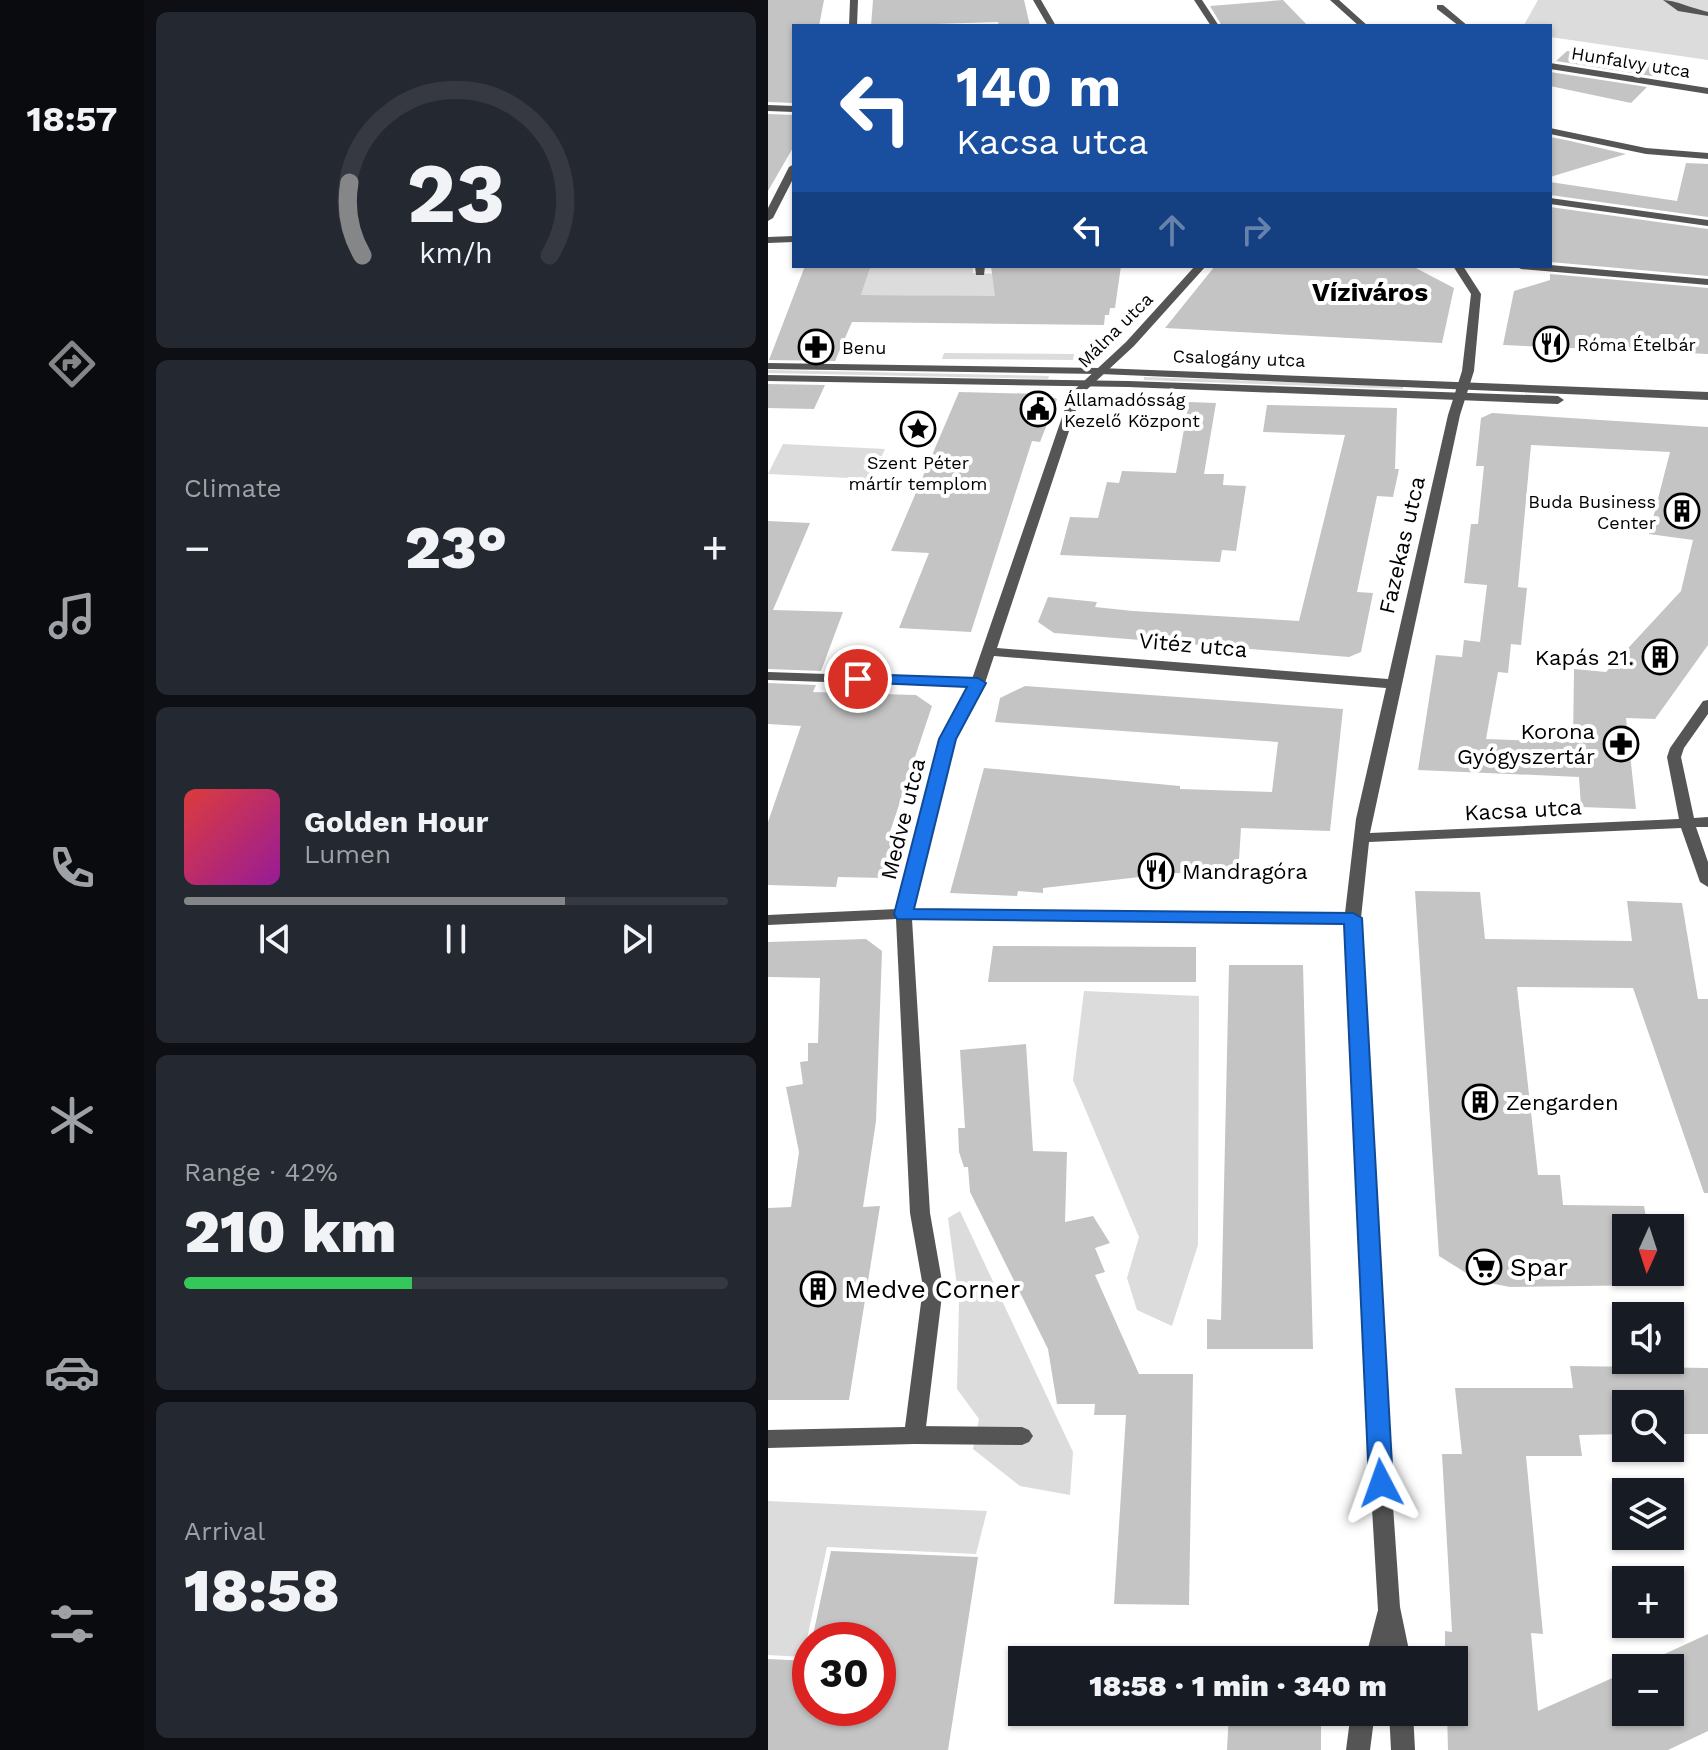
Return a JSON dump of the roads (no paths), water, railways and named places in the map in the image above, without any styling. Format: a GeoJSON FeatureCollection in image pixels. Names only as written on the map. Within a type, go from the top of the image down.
{"type":"FeatureCollection","features":[{"type":"Feature","properties":{"kind":"street"},"geometry":{"type":"LineString","coordinates":[[853,24],[854,0]]}},
{"type":"Feature","properties":{"kind":"street"},"geometry":{"type":"LineString","coordinates":[[1037,0],[1051,24]]}},
{"type":"Feature","properties":{"kind":"street"},"geometry":{"type":"LineString","coordinates":[[1198,0],[1214,24]]}},
{"type":"Feature","properties":{"kind":"street"},"geometry":{"type":"LineString","coordinates":[[1334,0],[1362,24]]}},
{"type":"Feature","properties":{"kind":"street"},"geometry":{"type":"LineString","coordinates":[[1667,0],[1681,9],[1708,14]]}},
{"type":"Feature","properties":{"kind":"street"},"geometry":{"type":"LineString","coordinates":[[1440,7],[1461,24]]}},
{"type":"Feature","properties":{"kind":"street","name":"Hunfalvy utca"},"geometry":{"type":"LineString","coordinates":[[1552,66],[1708,91]]}},
{"type":"Feature","properties":{"kind":"street"},"geometry":{"type":"LineString","coordinates":[[768,108],[792,109]]}},
{"type":"Feature","properties":{"kind":"street"},"geometry":{"type":"LineString","coordinates":[[1552,131],[1646,151],[1708,156]]}},
{"type":"Feature","properties":{"kind":"street"},"geometry":{"type":"LineString","coordinates":[[768,218],[792,171]]}},
{"type":"Feature","properties":{"kind":"street"},"geometry":{"type":"LineString","coordinates":[[1552,201],[1708,223]]}},
{"type":"Feature","properties":{"kind":"street"},"geometry":{"type":"LineString","coordinates":[[768,240],[792,239]]}},
{"type":"Feature","properties":{"kind":"street","name":"Málna utca"},"geometry":{"type":"LineString","coordinates":[[1087,384],[1130,344],[1199,268]]}},
{"type":"Feature","properties":{"kind":"street","name":"Fazekas utca"},"geometry":{"type":"LineString","coordinates":[[1389,1607],[1370,1313],[1353,918],[1361,838],[1461,390],[1476,294],[1459,268]]}},
{"type":"Feature","properties":{"kind":"street"},"geometry":{"type":"LineString","coordinates":[[1544,268],[1708,282]]}},
{"type":"Feature","properties":{"kind":"street","name":"Csalogány utca"},"geometry":{"type":"LineString","coordinates":[[768,366],[1100,371],[1461,390],[1578,400],[1708,396]]}},
{"type":"Feature","properties":{"kind":"street","name":"Csalogány utca"},"geometry":{"type":"LineString","coordinates":[[768,378],[1461,390]]}},
{"type":"Feature","properties":{"kind":"street","name":"Medve utca"},"geometry":{"type":"LineString","coordinates":[[914,1435],[933,1287],[920,1213],[904,914],[947,739],[978,683],[1076,394],[1087,384]]}},
{"type":"Feature","properties":{"kind":"street","name":"Vitéz utca"},"geometry":{"type":"LineString","coordinates":[[988,651],[1394,684]]}},
{"type":"Feature","properties":{"kind":"street"},"geometry":{"type":"LineString","coordinates":[[768,676],[978,683]]}},
{"type":"Feature","properties":{"kind":"street"},"geometry":{"type":"LineString","coordinates":[[1708,704],[1674,757],[1689,831],[1708,882]]}},
{"type":"Feature","properties":{"kind":"street","name":"Kacsa utca"},"geometry":{"type":"LineString","coordinates":[[1361,838],[1689,831],[1708,822]]}},
{"type":"Feature","properties":{"kind":"street"},"geometry":{"type":"LineString","coordinates":[[768,920],[904,914],[1353,918]]}},
{"type":"Feature","properties":{"kind":"street"},"geometry":{"type":"LineString","coordinates":[[768,1439],[1022,1436]]}},
{"type":"Feature","properties":{"kind":"street"},"geometry":{"type":"LineString","coordinates":[[1380,1646],[1389,1607]]}},
{"type":"Feature","properties":{"kind":"street"},"geometry":{"type":"LineString","coordinates":[[1389,1607],[1396,1646]]}},
{"type":"Feature","properties":{"kind":"street"},"geometry":{"type":"LineString","coordinates":[[1358,1750],[1361,1726]]}},
{"type":"Feature","properties":{"kind":"street"},"geometry":{"type":"LineString","coordinates":[[1402,1726],[1403,1750]]}},
{"type":"Feature","properties":{"kind":"place","name":"Róma Ételbár"},"geometry":{"type":"Point","coordinates":[1551,344]}},
{"type":"Feature","properties":{"kind":"place","name":"Benu"},"geometry":{"type":"Point","coordinates":[816,347]}},
{"type":"Feature","properties":{"kind":"place","name":"Államadósság Kezelő Központ"},"geometry":{"type":"Point","coordinates":[1038,409]}},
{"type":"Feature","properties":{"kind":"place","name":"Szent Péter mártír templom"},"geometry":{"type":"Point","coordinates":[918,429]}},
{"type":"Feature","properties":{"kind":"place","name":"Buda Business Center"},"geometry":{"type":"Point","coordinates":[1682,511]}},
{"type":"Feature","properties":{"kind":"place","name":"Kapás 21."},"geometry":{"type":"Point","coordinates":[1660,657]}},
{"type":"Feature","properties":{"kind":"place","name":"Korona Gyógyszertár"},"geometry":{"type":"Point","coordinates":[1621,744]}},
{"type":"Feature","properties":{"kind":"place","name":"Mandragóra"},"geometry":{"type":"Point","coordinates":[1156,871]}},
{"type":"Feature","properties":{"kind":"place","name":"Zengarden"},"geometry":{"type":"Point","coordinates":[1480,1102]}},
{"type":"Feature","properties":{"kind":"place","name":"Spar"},"geometry":{"type":"Point","coordinates":[1484,1267]}},
{"type":"Feature","properties":{"kind":"place","name":"Medve Corner"},"geometry":{"type":"Point","coordinates":[818,1289]}},
{"type":"Feature","properties":{"kind":"district","name":"Víziváros"},"geometry":{"type":"Point","coordinates":[1370,292]}}]}
